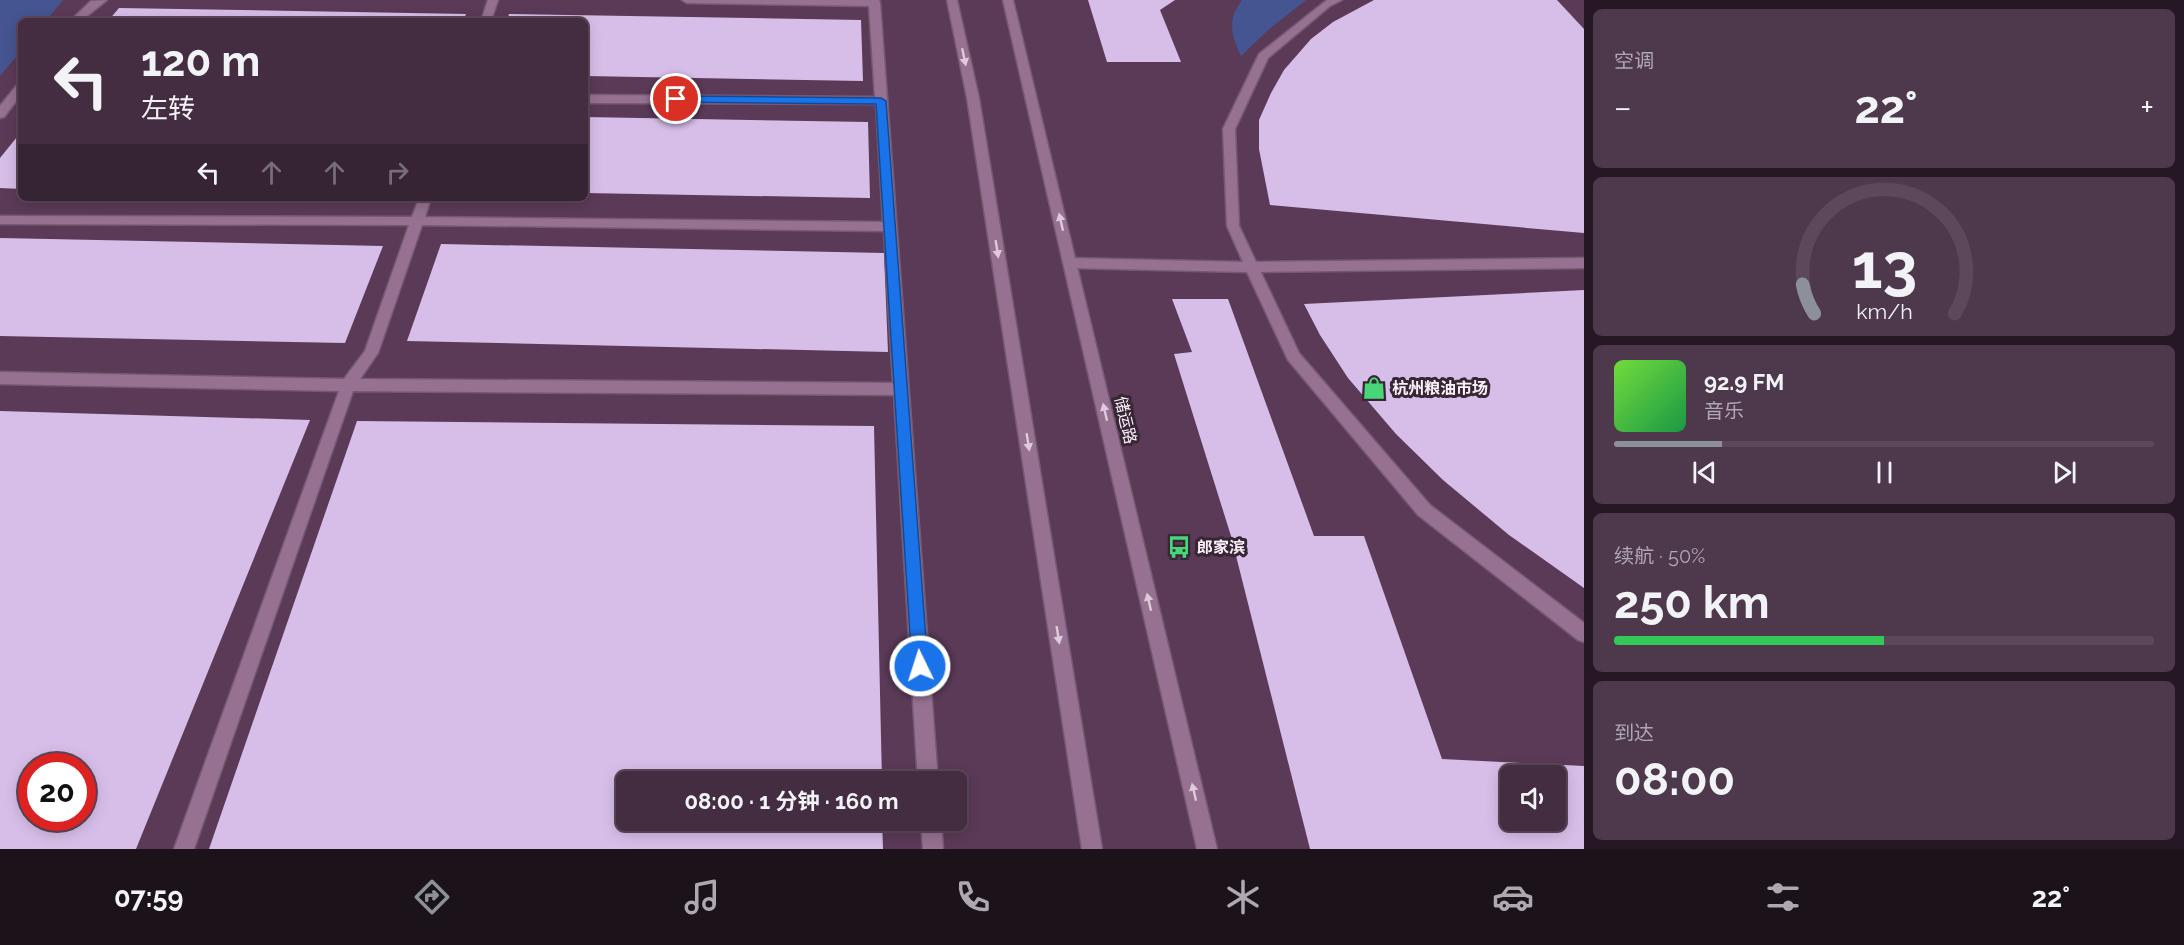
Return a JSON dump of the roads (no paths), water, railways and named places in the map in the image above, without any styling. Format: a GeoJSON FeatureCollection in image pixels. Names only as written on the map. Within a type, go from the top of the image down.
{"type":"FeatureCollection","features":[{"type":"Feature","properties":{"kind":"main road"},"geometry":{"type":"LineString","coordinates":[[78,18],[95,3],[102,0]]}},
{"type":"Feature","properties":{"kind":"main road"},"geometry":{"type":"LineString","coordinates":[[487,18],[493,0]]}},
{"type":"Feature","properties":{"kind":"main road"},"geometry":{"type":"LineString","coordinates":[[687,0],[874,1],[927,771]]}},
{"type":"Feature","properties":{"kind":"main road"},"geometry":{"type":"LineString","coordinates":[[952,0],[973,99],[1092,849]]}},
{"type":"Feature","properties":{"kind":"main road","name":"储运路"},"geometry":{"type":"LineString","coordinates":[[1008,0],[1207,849]]}},
{"type":"Feature","properties":{"kind":"main road"},"geometry":{"type":"LineString","coordinates":[[1337,0],[1326,4],[1263,56],[1229,129],[1233,226],[1293,356],[1424,510],[1584,634]]}},
{"type":"Feature","properties":{"kind":"main road"},"geometry":{"type":"LineString","coordinates":[[2,110],[18,93]]}},
{"type":"Feature","properties":{"kind":"main road"},"geometry":{"type":"LineString","coordinates":[[588,99],[881,101]]}},
{"type":"Feature","properties":{"kind":"main road"},"geometry":{"type":"LineString","coordinates":[[184,849],[348,385],[371,353],[424,201]]}},
{"type":"Feature","properties":{"kind":"main road"},"geometry":{"type":"LineString","coordinates":[[0,220],[417,221],[890,227]]}},
{"type":"Feature","properties":{"kind":"main road"},"geometry":{"type":"LineString","coordinates":[[1070,263],[1251,267],[1584,263]]}},
{"type":"Feature","properties":{"kind":"main road"},"geometry":{"type":"LineString","coordinates":[[0,378],[348,385],[901,388]]}},
{"type":"Feature","properties":{"kind":"main road"},"geometry":{"type":"LineString","coordinates":[[932,831],[933,849]]}},
{"type":"Feature","properties":{"kind":"place","name":"杭州粮油市场"},"geometry":{"type":"Point","coordinates":[1374,388]}},
{"type":"Feature","properties":{"kind":"place","name":"郎家滨"},"geometry":{"type":"Point","coordinates":[1179,547]}}]}
